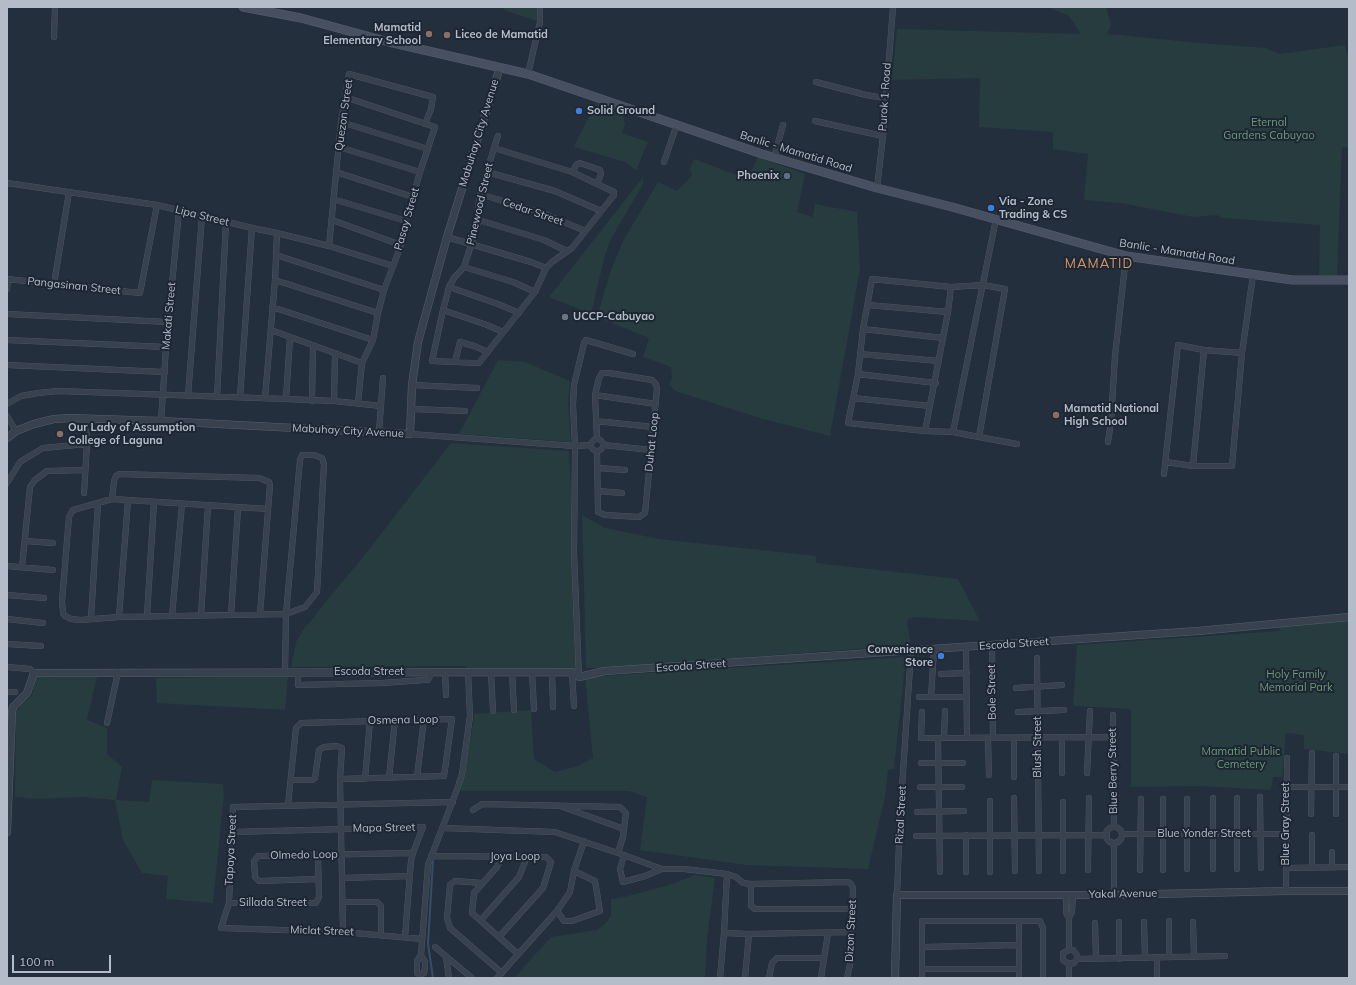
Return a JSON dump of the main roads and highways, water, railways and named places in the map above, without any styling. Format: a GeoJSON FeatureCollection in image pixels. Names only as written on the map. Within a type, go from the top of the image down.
{"type":"FeatureCollection","features":[{"type":"Feature","properties":{"kind":"main road","name":"Banlic - Mamatid Road"},"geometry":{"type":"LineString","coordinates":[[243,7],[276,10],[389,42],[528,74],[774,158],[877,188],[996,219],[1126,256],[1292,280],[1349,280]]}},
{"type":"Feature","properties":{"kind":"waterway"},"geometry":{"type":"LineString","coordinates":[[433,861],[428,944],[433,978]]}},
{"type":"Feature","properties":{"kind":"place","name":"Mamatid Elementary School"},"geometry":{"type":"Point","coordinates":[429,34]}},
{"type":"Feature","properties":{"kind":"place","name":"Liceo de Mamatid"},"geometry":{"type":"Point","coordinates":[447,35]}},
{"type":"Feature","properties":{"kind":"place","name":"Solid Ground"},"geometry":{"type":"Point","coordinates":[579,111]}},
{"type":"Feature","properties":{"kind":"place","name":"Phoenix"},"geometry":{"type":"Point","coordinates":[787,176]}},
{"type":"Feature","properties":{"kind":"place","name":"Via - Zone Trading & CS"},"geometry":{"type":"Point","coordinates":[991,208]}},
{"type":"Feature","properties":{"kind":"place","name":"UCCP-Cabuyao"},"geometry":{"type":"Point","coordinates":[565,317]}},
{"type":"Feature","properties":{"kind":"place","name":"Mamatid National High School"},"geometry":{"type":"Point","coordinates":[1056,415]}},
{"type":"Feature","properties":{"kind":"place","name":"Our Lady of Assumption College of Laguna"},"geometry":{"type":"Point","coordinates":[60,434]}},
{"type":"Feature","properties":{"kind":"place","name":"Convenience Store"},"geometry":{"type":"Point","coordinates":[941,656]}},
{"type":"Feature","properties":{"kind":"district","name":"MAMATID"},"geometry":{"type":"Point","coordinates":[1099,264]}},
{"type":"Feature","properties":{"kind":"park label","name":"Eternal Gardens Cabuyao"},"geometry":{"type":"Point","coordinates":[1269,129]}},
{"type":"Feature","properties":{"kind":"park label","name":"Holy Family Memorial Park"},"geometry":{"type":"Point","coordinates":[1296,681]}},
{"type":"Feature","properties":{"kind":"park label","name":"Mamatid Public Cemetery"},"geometry":{"type":"Point","coordinates":[1241,758]}}]}
